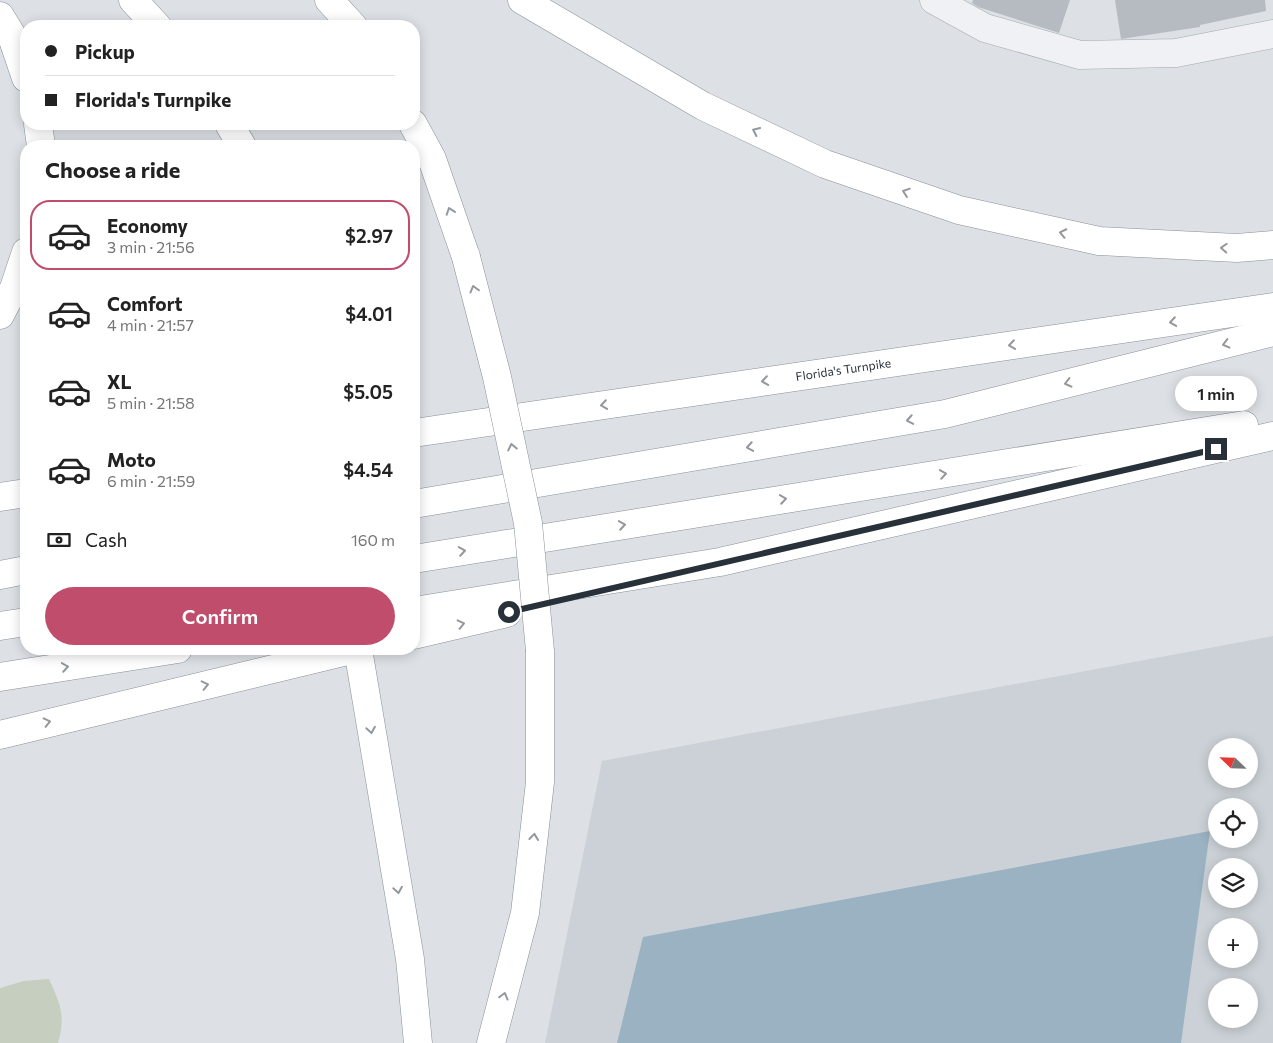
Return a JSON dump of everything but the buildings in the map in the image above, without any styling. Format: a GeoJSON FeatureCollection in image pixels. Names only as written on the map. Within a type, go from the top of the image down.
{"type":"FeatureCollection","features":[{"type":"Feature","properties":{"kind":"highway"},"geometry":{"type":"LineString","coordinates":[[133,0],[151,20]]}},
{"type":"Feature","properties":{"kind":"highway"},"geometry":{"type":"LineString","coordinates":[[329,0],[347,20]]}},
{"type":"Feature","properties":{"kind":"highway"},"geometry":{"type":"LineString","coordinates":[[522,0],[703,106],[825,164],[960,210],[1100,241],[1237,248],[1273,245]]}},
{"type":"Feature","properties":{"kind":"highway"},"geometry":{"type":"LineString","coordinates":[[0,16],[11,34],[20,60]]}},
{"type":"Feature","properties":{"kind":"highway"},"geometry":{"type":"LineString","coordinates":[[416,130],[432,159],[466,257],[497,377],[528,523],[540,651],[540,782],[525,913],[491,1043]]}},
{"type":"Feature","properties":{"kind":"highway"},"geometry":{"type":"LineString","coordinates":[[0,315],[14,288],[20,270]]}},
{"type":"Feature","properties":{"kind":"highway","name":"Florida's Turnpike"},"geometry":{"type":"LineString","coordinates":[[420,431],[1273,307]]}},
{"type":"Feature","properties":{"kind":"highway"},"geometry":{"type":"LineString","coordinates":[[420,503],[945,414],[1273,332]]}},
{"type":"Feature","properties":{"kind":"highway"},"geometry":{"type":"LineString","coordinates":[[420,558],[1273,420]]}},
{"type":"Feature","properties":{"kind":"highway"},"geometry":{"type":"LineString","coordinates":[[420,634],[720,562],[1273,436]]}},
{"type":"Feature","properties":{"kind":"highway"},"geometry":{"type":"LineString","coordinates":[[0,498],[20,494]]}},
{"type":"Feature","properties":{"kind":"highway"},"geometry":{"type":"LineString","coordinates":[[420,610],[720,562]]}},
{"type":"Feature","properties":{"kind":"highway"},"geometry":{"type":"LineString","coordinates":[[0,575],[20,571]]}},
{"type":"Feature","properties":{"kind":"highway"},"geometry":{"type":"LineString","coordinates":[[0,626],[20,623]]}},
{"type":"Feature","properties":{"kind":"highway"},"geometry":{"type":"LineString","coordinates":[[0,677],[140,655]]}},
{"type":"Feature","properties":{"kind":"highway"},"geometry":{"type":"LineString","coordinates":[[0,735],[332,655]]}},
{"type":"Feature","properties":{"kind":"highway"},"geometry":{"type":"LineString","coordinates":[[358,655],[410,959],[418,1043]]}},
{"type":"Feature","properties":{"kind":"street"},"geometry":{"type":"LineString","coordinates":[[934,0],[985,28],[1080,55],[1176,53],[1273,34]]}},
{"type":"Feature","properties":{"kind":"shaded area"},"geometry":{"type":"Polygon","coordinates":[[[1273,636],[1273,1043],[545,1043],[602,761],[1273,636]]]}},
{"type":"Feature","properties":{"kind":"green space"},"geometry":{"type":"Polygon","coordinates":[[[49,979],[62,1017],[58,1043],[0,1043],[0,988],[24,981],[49,979]]]}},
{"type":"Feature","properties":{"kind":"water"},"geometry":{"type":"Polygon","coordinates":[[[1208,831],[1208,846],[1181,1043],[617,1043],[643,937],[1208,831]]]}},
{"type":"Feature","properties":{"kind":"route"},"geometry":{"type":"LineString","coordinates":[[509,612],[1062,482],[1216,449]]}}]}
